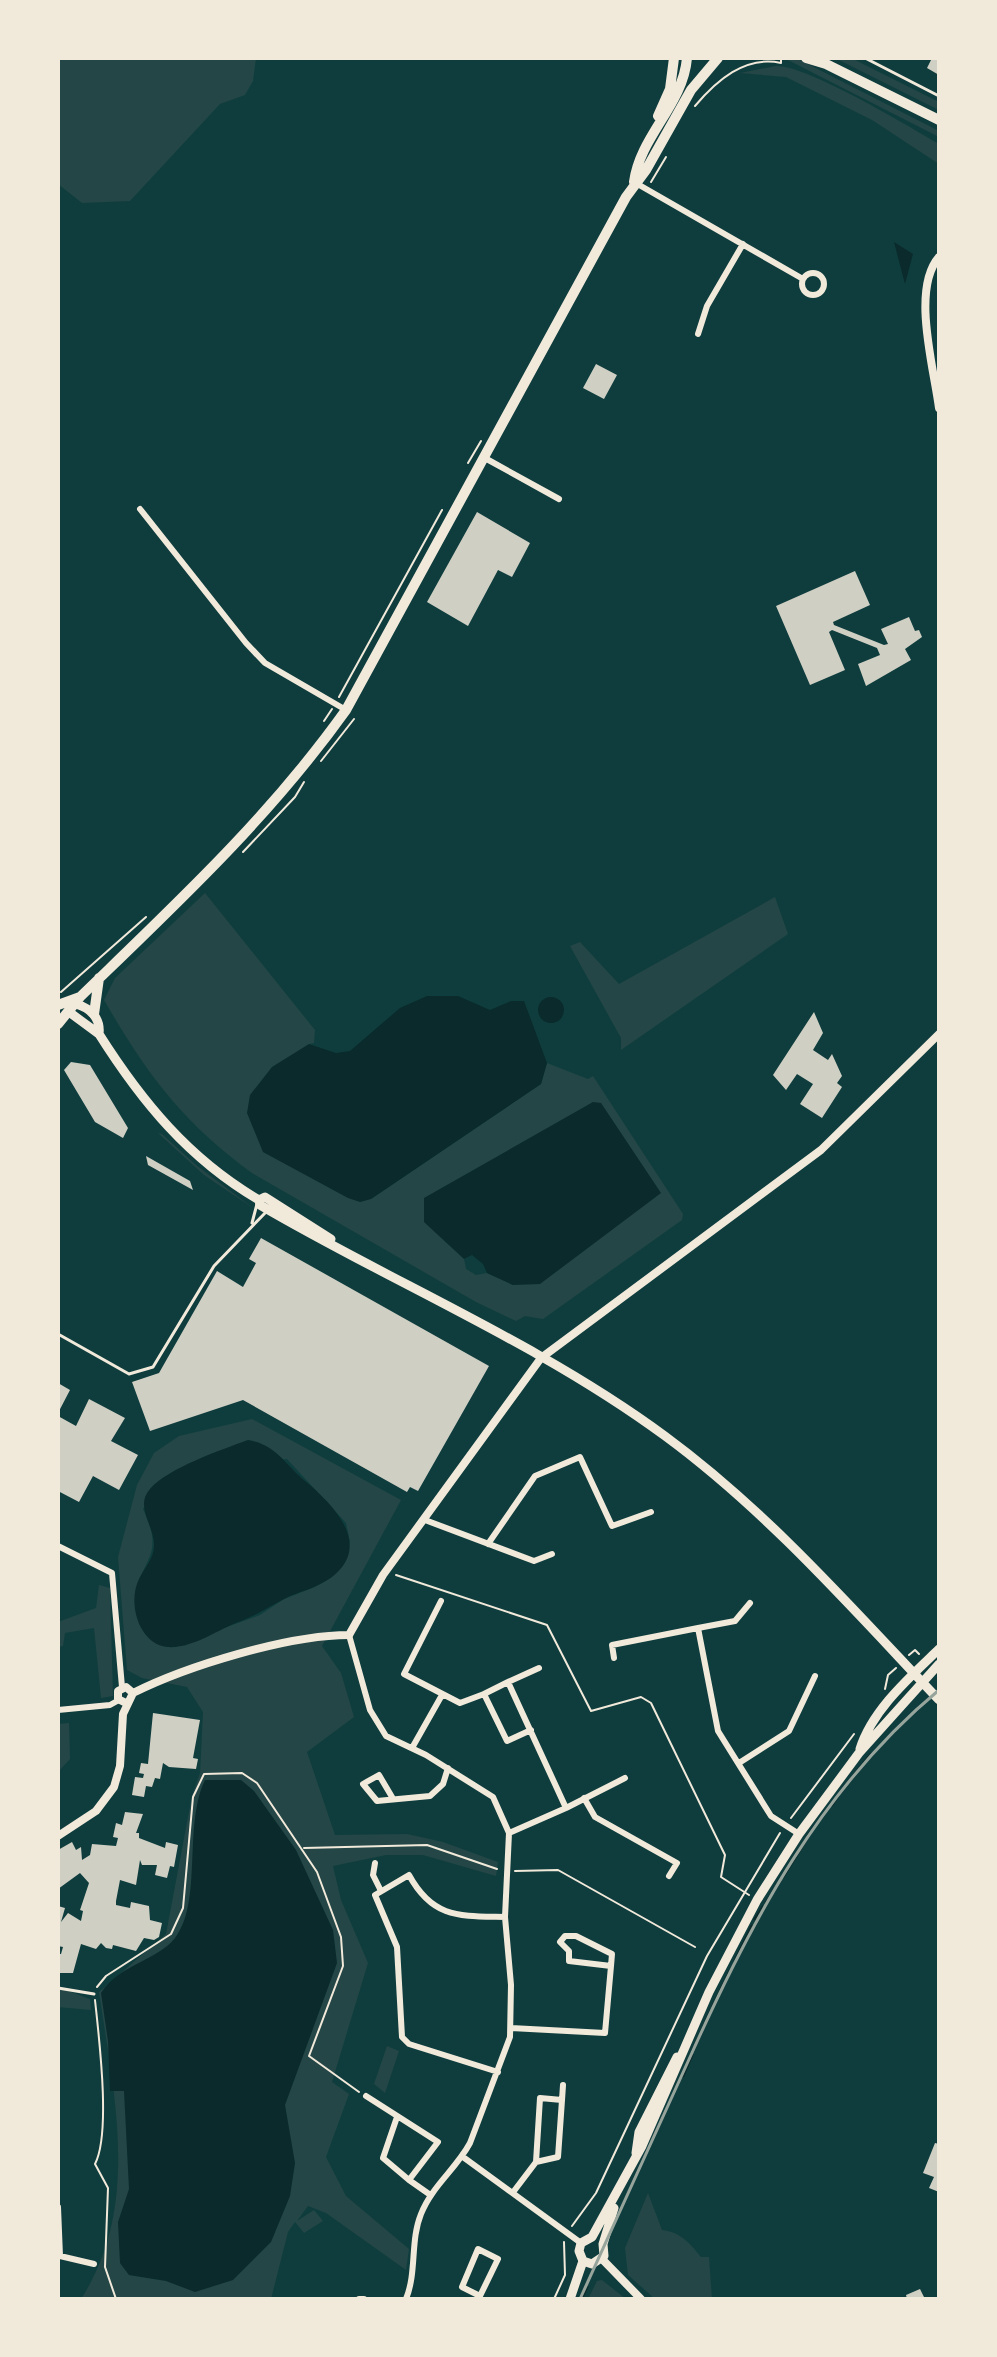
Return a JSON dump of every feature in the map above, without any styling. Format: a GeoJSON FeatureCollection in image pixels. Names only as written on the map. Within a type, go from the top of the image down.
{"type":"FeatureCollection","features":[{"type":"Feature","properties":{"kind":"main road"},"geometry":{"type":"LineString","coordinates":[[655,130],[670,89],[674,58]]}},
{"type":"Feature","properties":{"kind":"main road"},"geometry":{"type":"LineString","coordinates":[[634,182],[637,165],[678,92],[687,58]]}},
{"type":"Feature","properties":{"kind":"main road"},"geometry":{"type":"LineString","coordinates":[[58,1024],[99,978],[247,835],[310,761],[346,710],[634,182],[646,170],[691,90],[718,58]]}},
{"type":"Feature","properties":{"kind":"main road"},"geometry":{"type":"LineString","coordinates":[[806,58],[825,61],[939,120]]}},
{"type":"Feature","properties":{"kind":"main road"},"geometry":{"type":"LineString","coordinates":[[99,978],[94,1014],[100,1026],[99,1034]]}},
{"type":"Feature","properties":{"kind":"main road"},"geometry":{"type":"LineString","coordinates":[[59,1001],[75,1004],[94,1014]]}},
{"type":"Feature","properties":{"kind":"main road"},"geometry":{"type":"LineString","coordinates":[[75,1004],[91,1031],[99,1034],[127,1079],[173,1134],[202,1161],[259,1200],[268,1210],[541,1358],[661,1433],[704,1467],[837,1591],[939,1700]]}},
{"type":"Feature","properties":{"kind":"main road"},"geometry":{"type":"LineString","coordinates":[[259,1200],[265,1197],[330,1237],[333,1243]]}},
{"type":"Feature","properties":{"kind":"main road"},"geometry":{"type":"LineString","coordinates":[[859,1753],[863,1738],[913,1673],[939,1649]]}},
{"type":"Feature","properties":{"kind":"main road"},"geometry":{"type":"LineString","coordinates":[[592,2261],[579,2254],[581,2243],[592,2237],[616,2197],[636,2153],[639,2132],[666,2073],[684,2048],[745,1922],[799,1834],[859,1753],[939,1664]]}},
{"type":"Feature","properties":{"kind":"main road"},"geometry":{"type":"LineString","coordinates":[[570,2298],[603,2244],[616,2197]]}},
{"type":"Feature","properties":{"kind":"main road"},"geometry":{"type":"LineString","coordinates":[[592,2237],[603,2244]]}},
{"type":"Feature","properties":{"kind":"street"},"geometry":{"type":"LineString","coordinates":[[634,182],[803,279]]}},
{"type":"Feature","properties":{"kind":"street"},"geometry":{"type":"LineString","coordinates":[[698,334],[707,306],[743,244]]}},
{"type":"Feature","properties":{"kind":"street"},"geometry":{"type":"LineString","coordinates":[[939,257],[928,272],[924,298],[939,408]]}},
{"type":"Feature","properties":{"kind":"street"},"geometry":{"type":"LineString","coordinates":[[483,457],[559,499]]}},
{"type":"Feature","properties":{"kind":"street"},"geometry":{"type":"LineString","coordinates":[[140,509],[265,663],[346,710]]}},
{"type":"Feature","properties":{"kind":"street"},"geometry":{"type":"LineString","coordinates":[[406,2299],[412,2284],[419,2218],[429,2194],[463,2157],[498,2072],[511,2028],[505,1917],[509,1833],[493,1797],[448,1768],[386,1736],[370,1710],[349,1635],[383,1575],[541,1358],[821,1150],[939,1034]]}},
{"type":"Feature","properties":{"kind":"street"},"geometry":{"type":"LineString","coordinates":[[488,1544],[535,1476],[580,1457],[612,1526],[651,1512]]}},
{"type":"Feature","properties":{"kind":"street"},"geometry":{"type":"LineString","coordinates":[[425,1520],[534,1561],[552,1554]]}},
{"type":"Feature","properties":{"kind":"street"},"geometry":{"type":"LineString","coordinates":[[58,1546],[112,1573],[122,1687],[117,1694],[122,1702],[120,1766],[114,1787],[96,1811],[58,1836]]}},
{"type":"Feature","properties":{"kind":"street"},"geometry":{"type":"LineString","coordinates":[[441,1601],[404,1674],[460,1703],[539,1668]]}},
{"type":"Feature","properties":{"kind":"street"},"geometry":{"type":"LineString","coordinates":[[614,1658],[612,1645],[735,1621],[750,1603]]}},
{"type":"Feature","properties":{"kind":"street"},"geometry":{"type":"LineString","coordinates":[[698,1628],[718,1731],[771,1816],[799,1834]]}},
{"type":"Feature","properties":{"kind":"street"},"geometry":{"type":"LineString","coordinates":[[58,1710],[122,1702],[133,1693],[198,1668],[326,1636],[349,1635]]}},
{"type":"Feature","properties":{"kind":"street"},"geometry":{"type":"LineString","coordinates":[[739,1763],[789,1731],[815,1676]]}},
{"type":"Feature","properties":{"kind":"street"},"geometry":{"type":"LineString","coordinates":[[508,1682],[566,1808]]}},
{"type":"Feature","properties":{"kind":"street"},"geometry":{"type":"LineString","coordinates":[[122,1687],[129,1688],[133,1693]]}},
{"type":"Feature","properties":{"kind":"street"},"geometry":{"type":"LineString","coordinates":[[484,1694],[507,1741],[531,1730]]}},
{"type":"Feature","properties":{"kind":"street"},"geometry":{"type":"LineString","coordinates":[[412,1748],[442,1695]]}},
{"type":"Feature","properties":{"kind":"street"},"geometry":{"type":"LineString","coordinates":[[392,1797],[379,1775],[363,1784],[373,1800],[430,1796],[443,1784],[448,1768]]}},
{"type":"Feature","properties":{"kind":"street"},"geometry":{"type":"LineString","coordinates":[[509,1833],[625,1778]]}},
{"type":"Feature","properties":{"kind":"street"},"geometry":{"type":"LineString","coordinates":[[584,1798],[595,1817],[677,1863],[669,1876]]}},
{"type":"Feature","properties":{"kind":"street"},"geometry":{"type":"LineString","coordinates":[[375,1863],[373,1875],[380,1889]]}},
{"type":"Feature","properties":{"kind":"street"},"geometry":{"type":"LineString","coordinates":[[498,2072],[406,2042],[399,2031],[397,1947],[375,1895],[380,1889],[409,1875],[419,1894],[450,1915],[505,1917]]}},
{"type":"Feature","properties":{"kind":"street"},"geometry":{"type":"LineString","coordinates":[[511,2028],[605,2033],[611,1966],[612,1954],[576,1936],[565,1936],[560,1942],[569,1951],[569,1961],[611,1966]]}},
{"type":"Feature","properties":{"kind":"street"},"geometry":{"type":"LineString","coordinates":[[536,2162],[558,2157],[563,2085]]}},
{"type":"Feature","properties":{"kind":"street"},"geometry":{"type":"LineString","coordinates":[[366,2096],[438,2142],[409,2180]]}},
{"type":"Feature","properties":{"kind":"street"},"geometry":{"type":"LineString","coordinates":[[514,2191],[536,2162],[540,2098],[562,2100]]}},
{"type":"Feature","properties":{"kind":"street"},"geometry":{"type":"LineString","coordinates":[[397,2117],[383,2158],[429,2194]]}},
{"type":"Feature","properties":{"kind":"street"},"geometry":{"type":"LineString","coordinates":[[463,2157],[514,2191],[581,2243]]}},
{"type":"Feature","properties":{"kind":"street"},"geometry":{"type":"LineString","coordinates":[[58,2207],[60,2256],[94,2264]]}},
{"type":"Feature","properties":{"kind":"street"},"geometry":{"type":"LineString","coordinates":[[478,2249],[498,2259],[479,2298],[462,2287],[478,2249]]}},
{"type":"Feature","properties":{"kind":"street"},"geometry":{"type":"LineString","coordinates":[[592,2261],[641,2299]]}},
{"type":"Feature","properties":{"kind":"lane"},"geometry":{"type":"LineString","coordinates":[[865,58],[939,96]]}},
{"type":"Feature","properties":{"kind":"lane"},"geometry":{"type":"LineString","coordinates":[[252,1223],[259,1200]]}},
{"type":"Feature","properties":{"kind":"lane"},"geometry":{"type":"LineString","coordinates":[[58,1334],[129,1374],[153,1367],[214,1266],[252,1223],[268,1210]]}},
{"type":"Feature","properties":{"kind":"lane"},"geometry":{"type":"LineString","coordinates":[[58,1988],[94,1994]]}},
{"type":"Feature","properties":{"kind":"path"},"geometry":{"type":"LineString","coordinates":[[692,109],[728,72],[773,61],[781,63],[781,58]]}},
{"type":"Feature","properties":{"kind":"path"},"geometry":{"type":"LineString","coordinates":[[645,188],[654,180],[667,156]]}},
{"type":"Feature","properties":{"kind":"path"},"geometry":{"type":"LineString","coordinates":[[467,469],[475,447],[490,431],[496,433]]}},
{"type":"Feature","properties":{"kind":"path"},"geometry":{"type":"LineString","coordinates":[[318,729],[444,508]]}},
{"type":"Feature","properties":{"kind":"path"},"geometry":{"type":"LineString","coordinates":[[59,1001],[153,911]]}},
{"type":"Feature","properties":{"kind":"path"},"geometry":{"type":"LineString","coordinates":[[391,1573],[547,1625],[591,1711],[641,1697],[651,1703],[725,1855],[721,1877],[744,1892]]}},
{"type":"Feature","properties":{"kind":"path"},"geometry":{"type":"LineString","coordinates":[[881,1699],[888,1675]]}},
{"type":"Feature","properties":{"kind":"path"},"geometry":{"type":"LineString","coordinates":[[554,2299],[565,2275],[563,2245],[568,2232],[596,2193],[707,1956],[785,1826],[860,1725]]}},
{"type":"Feature","properties":{"kind":"path"},"geometry":{"type":"LineString","coordinates":[[116,2299],[105,2267],[110,2210],[108,2188],[95,2164],[103,2149],[102,2061],[94,1994],[106,1976],[171,1934],[183,1908],[193,1797],[204,1774],[242,1773],[257,1783],[317,1872],[341,1937],[343,1966],[309,2056],[366,2096]]}},
{"type":"Feature","properties":{"kind":"path"},"geometry":{"type":"LineString","coordinates":[[302,1848],[427,1845],[506,1872],[558,1870],[695,1947]]}},
{"type":"Feature","properties":{"kind":"shaded area"},"geometry":{"type":"Polygon","coordinates":[[[58,58],[256,58],[253,81],[245,95],[220,104],[130,201],[82,203],[58,184],[58,58]]]}},
{"type":"Feature","properties":{"kind":"shaded area"},"geometry":{"type":"Polygon","coordinates":[[[784,58],[796,58],[939,131],[939,137],[784,58]]]}},
{"type":"Feature","properties":{"kind":"shaded area"},"geometry":{"type":"Polygon","coordinates":[[[835,58],[851,58],[939,102],[939,110],[835,58]]]}},
{"type":"Feature","properties":{"kind":"shaded area"},"geometry":{"type":"Polygon","coordinates":[[[776,66],[791,68],[833,85],[939,144],[939,164],[872,120],[786,77],[740,73],[776,66]]]}},
{"type":"Feature","properties":{"kind":"shaded area"},"geometry":{"type":"Polygon","coordinates":[[[894,242],[913,254],[905,284],[894,242]]]}},
{"type":"Feature","properties":{"kind":"shaded area"},"geometry":{"type":"Polygon","coordinates":[[[205,893],[315,1030],[314,1043],[309,1044],[371,1199],[541,1084],[547,1063],[588,1079],[593,1076],[683,1214],[682,1220],[543,1319],[525,1316],[516,1321],[476,1302],[252,1173],[227,1154],[185,1115],[135,1051],[104,1000],[115,978],[205,893]],[[601,1103],[464,1259],[466,1269],[476,1275],[487,1273],[513,1285],[601,1103]]]}},
{"type":"Feature","properties":{"kind":"shaded area"},"geometry":{"type":"Polygon","coordinates":[[[775,897],[788,934],[621,1050],[621,1038],[570,946],[580,942],[619,984],[775,897]]]}},
{"type":"Feature","properties":{"kind":"shaded area"},"geometry":{"type":"Polygon","coordinates":[[[427,996],[458,996],[490,1010],[511,1001],[524,1001],[547,1063],[541,1084],[371,1199],[360,1202],[263,1152],[247,1113],[250,1095],[272,1067],[309,1044],[336,1053],[350,1051],[400,1008],[427,996]]]}},
{"type":"Feature","properties":{"kind":"shaded area"},"geometry":{"type":"Polygon","coordinates":[[[551,997],[560,1001],[564,1010],[560,1019],[551,1023],[542,1019],[538,1010],[542,1001],[551,997]]]}},
{"type":"Feature","properties":{"kind":"shaded area"},"geometry":{"type":"Polygon","coordinates":[[[593,1102],[601,1103],[661,1193],[540,1284],[513,1285],[487,1273],[483,1264],[472,1255],[464,1259],[424,1222],[424,1198],[593,1102]]]}},
{"type":"Feature","properties":{"kind":"shaded area"},"geometry":{"type":"Polygon","coordinates":[[[158,1133],[162,1134],[196,1165],[253,1208],[204,1175],[158,1133]]]}},
{"type":"Feature","properties":{"kind":"shaded area"},"geometry":{"type":"Polygon","coordinates":[[[252,1419],[401,1500],[322,1646],[341,1673],[354,1717],[307,1752],[335,1835],[407,1834],[443,1842],[498,1862],[496,1876],[423,1855],[386,1855],[333,1866],[341,1900],[368,1963],[332,2082],[349,2094],[326,2157],[346,2196],[409,2249],[406,2270],[326,2213],[308,2206],[297,2221],[314,2210],[323,2221],[304,2233],[295,2222],[288,2232],[271,2299],[81,2299],[100,2264],[111,2227],[117,2188],[116,2110],[99,1992],[166,1934],[192,1796],[200,1773],[203,1712],[187,1687],[142,1678],[127,1670],[118,1557],[137,1485],[154,1453],[179,1436],[252,1419]],[[287,1459],[183,1469],[163,1478],[143,1509],[150,1525],[152,1547],[135,1599],[171,1647],[260,1615],[284,1599],[332,1577],[350,1542],[346,1523],[287,1459]]]}},
{"type":"Feature","properties":{"kind":"shaded area"},"geometry":{"type":"Polygon","coordinates":[[[248,1440],[273,1451],[327,1502],[345,1527],[349,1554],[342,1567],[329,1579],[254,1615],[186,1645],[167,1647],[157,1644],[138,1621],[134,1599],[139,1579],[154,1551],[152,1531],[144,1510],[146,1496],[158,1481],[169,1474],[248,1440]]]}},
{"type":"Feature","properties":{"kind":"shaded area"},"geometry":{"type":"Polygon","coordinates":[[[99,1585],[110,1588],[113,1696],[101,1698],[94,1628],[65,1633],[63,1646],[58,1647],[58,1622],[96,1608],[99,1585]]]}},
{"type":"Feature","properties":{"kind":"shaded area"},"geometry":{"type":"Polygon","coordinates":[[[69,1723],[70,1759],[58,1772],[58,1724],[69,1723]]]}},
{"type":"Feature","properties":{"kind":"shaded area"},"geometry":{"type":"Polygon","coordinates":[[[205,1780],[241,1780],[254,1791],[296,1850],[333,1930],[337,1963],[285,2105],[295,2163],[290,2196],[271,2242],[233,2280],[195,2292],[166,2281],[129,2275],[120,2263],[118,2222],[129,2189],[124,2091],[110,2091],[108,2041],[101,1993],[118,1975],[168,1945],[183,1923],[191,1884],[195,1819],[205,1780]]]}},
{"type":"Feature","properties":{"kind":"shaded area"},"geometry":{"type":"Polygon","coordinates":[[[58,1987],[90,1999],[91,2010],[58,2007],[58,1987]]]}},
{"type":"Feature","properties":{"kind":"shaded area"},"geometry":{"type":"Polygon","coordinates":[[[387,2046],[399,2051],[385,2093],[374,2084],[387,2046]]]}},
{"type":"Feature","properties":{"kind":"shaded area"},"geometry":{"type":"Polygon","coordinates":[[[648,2193],[662,2230],[684,2239],[701,2257],[709,2257],[712,2299],[655,2299],[628,2275],[625,2248],[648,2193]]]}},
{"type":"Feature","properties":{"kind":"shaded area"},"geometry":{"type":"Polygon","coordinates":[[[602,2280],[626,2299],[588,2299],[597,2281],[602,2280]]]}},
{"type":"Feature","properties":{"kind":"building"},"geometry":{"type":"Polygon","coordinates":[[[932,58],[939,58],[939,75],[927,68],[932,58]]]}},
{"type":"Feature","properties":{"kind":"building"},"geometry":{"type":"Polygon","coordinates":[[[596,364],[617,375],[604,399],[583,388],[596,364]]]}},
{"type":"Feature","properties":{"kind":"building"},"geometry":{"type":"Polygon","coordinates":[[[477,512],[530,543],[512,577],[498,570],[468,626],[427,602],[477,512]]]}},
{"type":"Feature","properties":{"kind":"building"},"geometry":{"type":"Polygon","coordinates":[[[855,571],[870,605],[833,622],[834,625],[884,645],[888,644],[881,629],[909,617],[915,631],[919,630],[922,637],[905,649],[911,660],[866,686],[858,664],[880,655],[877,648],[832,630],[829,632],[845,670],[810,685],[776,606],[855,571]]]}},
{"type":"Feature","properties":{"kind":"building"},"geometry":{"type":"Polygon","coordinates":[[[814,1012],[823,1033],[813,1050],[828,1060],[832,1054],[842,1076],[837,1083],[842,1087],[822,1118],[800,1104],[813,1084],[797,1074],[786,1090],[773,1075],[814,1012]]]}},
{"type":"Feature","properties":{"kind":"building"},"geometry":{"type":"Polygon","coordinates":[[[71,1062],[90,1065],[128,1128],[123,1138],[95,1122],[64,1070],[71,1062]]]}},
{"type":"Feature","properties":{"kind":"building"},"geometry":{"type":"Polygon","coordinates":[[[146,1156],[190,1181],[193,1190],[148,1165],[146,1156]]]}},
{"type":"Feature","properties":{"kind":"building"},"geometry":{"type":"Polygon","coordinates":[[[261,1238],[489,1366],[418,1491],[410,1487],[407,1492],[243,1400],[150,1431],[132,1382],[159,1373],[217,1271],[243,1287],[256,1263],[249,1259],[261,1238]]]}},
{"type":"Feature","properties":{"kind":"building"},"geometry":{"type":"Polygon","coordinates":[[[58,1383],[70,1390],[58,1413],[58,1383]]]}},
{"type":"Feature","properties":{"kind":"building"},"geometry":{"type":"Polygon","coordinates":[[[89,1399],[125,1418],[111,1441],[138,1455],[119,1490],[93,1476],[79,1502],[58,1491],[58,1416],[76,1426],[89,1399]]]}},
{"type":"Feature","properties":{"kind":"building"},"geometry":{"type":"Polygon","coordinates":[[[153,1713],[200,1720],[193,1758],[198,1759],[196,1769],[169,1767],[163,1763],[160,1779],[155,1778],[152,1787],[146,1786],[144,1797],[132,1795],[135,1777],[143,1778],[144,1774],[139,1773],[141,1763],[148,1764],[153,1713]]]}},
{"type":"Feature","properties":{"kind":"building"},"geometry":{"type":"Polygon","coordinates":[[[125,1812],[143,1814],[136,1833],[139,1833],[139,1838],[165,1848],[166,1842],[178,1845],[174,1867],[170,1866],[167,1878],[155,1875],[157,1865],[142,1865],[140,1860],[136,1885],[120,1880],[116,1905],[130,1908],[131,1902],[149,1906],[150,1920],[162,1923],[159,1937],[154,1940],[144,1938],[136,1951],[113,1945],[112,1949],[106,1948],[101,1943],[96,1949],[81,1944],[73,1973],[58,1973],[58,1954],[61,1954],[63,1947],[58,1946],[58,1906],[65,1908],[61,1922],[68,1913],[81,1921],[83,1911],[80,1910],[89,1883],[80,1873],[58,1889],[58,1850],[72,1842],[76,1850],[81,1847],[82,1860],[90,1855],[92,1844],[116,1846],[118,1838],[113,1837],[116,1823],[122,1825],[125,1812]]]}},
{"type":"Feature","properties":{"kind":"building"},"geometry":{"type":"Polygon","coordinates":[[[935,2143],[939,2144],[939,2192],[929,2188],[934,2177],[923,2173],[935,2143]]]}},
{"type":"Feature","properties":{"kind":"building"},"geometry":{"type":"Polygon","coordinates":[[[920,2289],[925,2299],[907,2299],[906,2295],[920,2289]]]}},
{"type":"Feature","properties":{"kind":"waterway"},"geometry":{"type":"LineString","coordinates":[[841,1792],[871,1754]]}},
{"type":"Feature","properties":{"kind":"waterway"},"geometry":{"type":"LineString","coordinates":[[832,1805],[838,1796]]}},
{"type":"Feature","properties":{"kind":"waterway"},"geometry":{"type":"LineString","coordinates":[[808,1836],[815,1826]]}},
{"type":"Feature","properties":{"kind":"waterway"},"geometry":{"type":"LineString","coordinates":[[783,1877],[806,1840]]}},
{"type":"Feature","properties":{"kind":"waterway"},"geometry":{"type":"LineString","coordinates":[[766,1903],[780,1881]]}},
{"type":"Feature","properties":{"kind":"waterway"},"geometry":{"type":"LineString","coordinates":[[755,1919],[763,1907]]}},
{"type":"Feature","properties":{"kind":"waterway"},"geometry":{"type":"LineString","coordinates":[[735,1961],[752,1926]]}},
{"type":"Feature","properties":{"kind":"waterway"},"geometry":{"type":"LineString","coordinates":[[713,2006],[730,1971]]}},
{"type":"Feature","properties":{"kind":"waterway"},"geometry":{"type":"LineString","coordinates":[[693,2051],[711,2010]]}},
{"type":"Feature","properties":{"kind":"waterway"},"geometry":{"type":"LineString","coordinates":[[683,2076],[692,2055]]}},
{"type":"Feature","properties":{"kind":"waterway"},"geometry":{"type":"LineString","coordinates":[[581,2299],[587,2287]]}},
{"type":"Feature","properties":{"kind":"railway"},"geometry":{"type":"LineString","coordinates":[[580,2299],[714,2004],[765,1905],[825,1812],[859,1769],[897,1728],[939,1690]]}}]}
